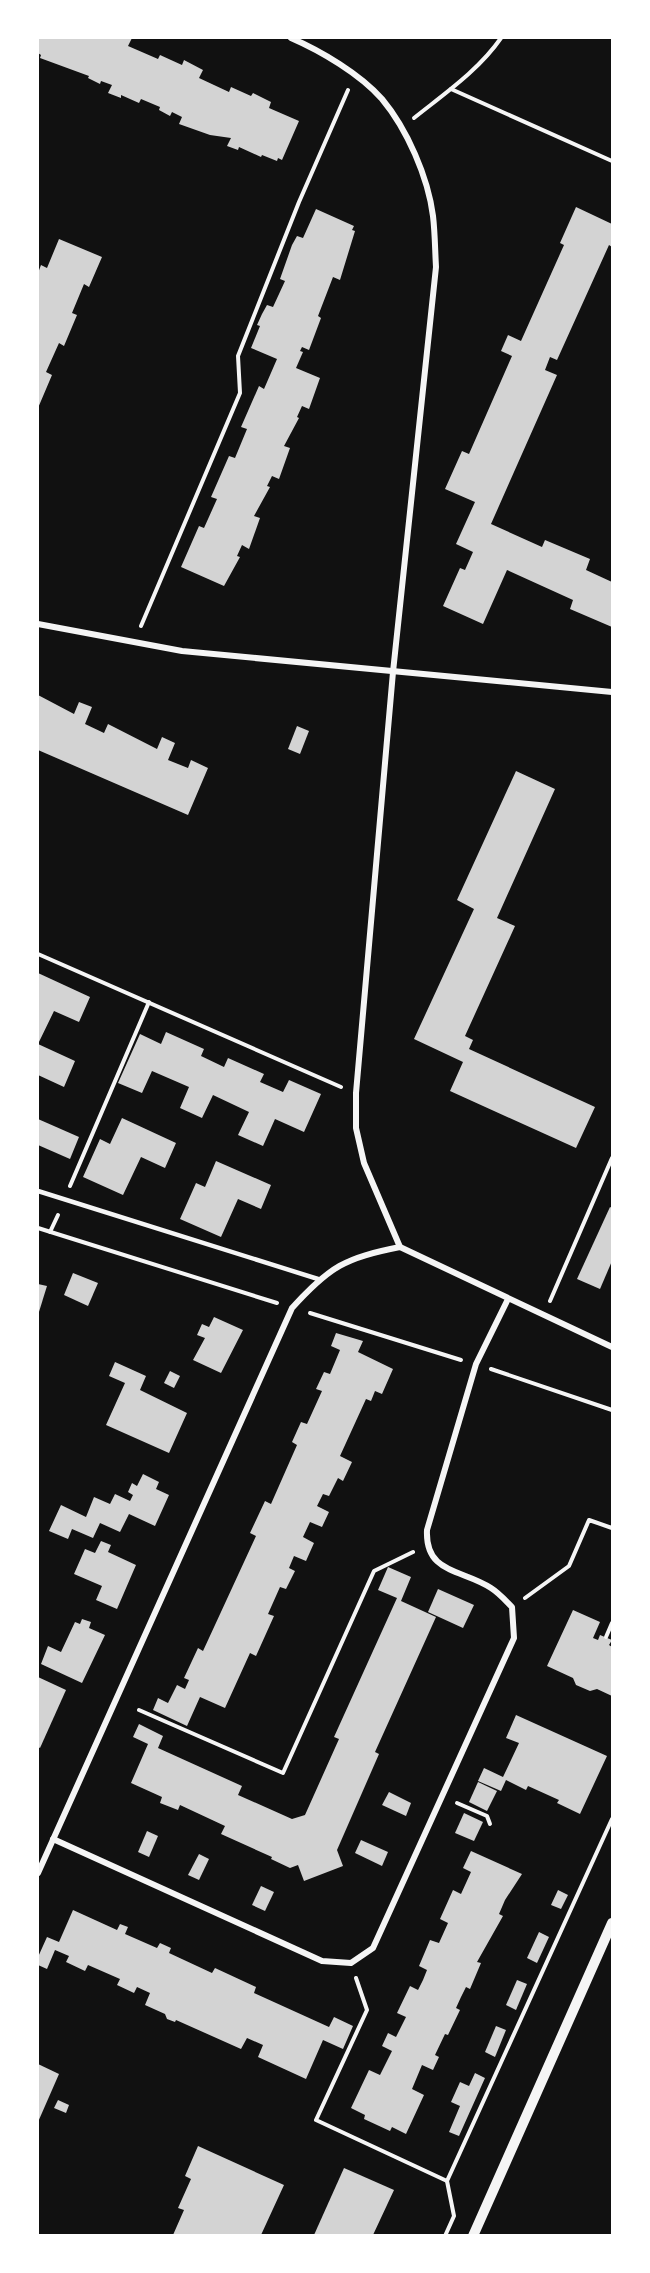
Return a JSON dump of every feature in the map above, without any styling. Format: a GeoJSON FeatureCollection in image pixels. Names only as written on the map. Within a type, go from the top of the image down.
{"type":"FeatureCollection","features":[{"type":"Feature","properties":{"kind":"street"},"geometry":{"type":"LineString","coordinates":[[291,38],[306,44],[355,76],[381,99],[401,128],[421,171],[433,215],[436,267],[393,672],[356,1093],[356,1128],[364,1163],[399,1247]]}},
{"type":"Feature","properties":{"kind":"street"},"geometry":{"type":"LineString","coordinates":[[38,624],[182,651],[612,692]]}},
{"type":"Feature","properties":{"kind":"street"},"geometry":{"type":"LineString","coordinates":[[38,1873],[292,1308],[318,1279],[356,1256],[399,1247],[612,1347]]}},
{"type":"Feature","properties":{"kind":"street"},"geometry":{"type":"LineString","coordinates":[[53,1839],[322,1961],[351,1963],[374,1948],[514,1638],[512,1607],[491,1588],[437,1563],[427,1544],[428,1530],[476,1364],[508,1299]]}},
{"type":"Feature","properties":{"kind":"street"},"geometry":{"type":"LineString","coordinates":[[473,2235],[612,1923]]}},
{"type":"Feature","properties":{"kind":"lane"},"geometry":{"type":"LineString","coordinates":[[38,1191],[318,1279]]}},
{"type":"Feature","properties":{"kind":"path"},"geometry":{"type":"LineString","coordinates":[[401,128],[451,89],[494,48],[501,38]]}},
{"type":"Feature","properties":{"kind":"path"},"geometry":{"type":"LineString","coordinates":[[134,642],[240,393],[238,356],[299,202],[355,76]]}},
{"type":"Feature","properties":{"kind":"path"},"geometry":{"type":"LineString","coordinates":[[451,89],[612,161]]}},
{"type":"Feature","properties":{"kind":"path"},"geometry":{"type":"LineString","coordinates":[[38,954],[356,1093]]}},
{"type":"Feature","properties":{"kind":"path"},"geometry":{"type":"LineString","coordinates":[[50,1232],[149,1002]]}},
{"type":"Feature","properties":{"kind":"path"},"geometry":{"type":"LineString","coordinates":[[544,1316],[612,1158]]}},
{"type":"Feature","properties":{"kind":"path"},"geometry":{"type":"LineString","coordinates":[[38,1228],[476,1364],[612,1410]]}},
{"type":"Feature","properties":{"kind":"path"},"geometry":{"type":"LineString","coordinates":[[512,1607],[569,1566],[589,1521],[612,1528]]}},
{"type":"Feature","properties":{"kind":"path"},"geometry":{"type":"LineString","coordinates":[[139,1710],[283,1773],[374,1571],[427,1544]]}},
{"type":"Feature","properties":{"kind":"path"},"geometry":{"type":"LineString","coordinates":[[606,1637],[612,1623]]}},
{"type":"Feature","properties":{"kind":"path"},"geometry":{"type":"LineString","coordinates":[[442,1797],[487,1816],[490,1824]]}},
{"type":"Feature","properties":{"kind":"path"},"geometry":{"type":"LineString","coordinates":[[445,2235],[454,2216],[447,2181],[612,1818]]}},
{"type":"Feature","properties":{"kind":"path"},"geometry":{"type":"LineString","coordinates":[[351,1963],[367,2010],[316,2120],[447,2181]]}},
{"type":"Feature","properties":{"kind":"building"},"geometry":{"type":"Polygon","coordinates":[[[38,38],[132,38],[128,46],[158,59],[160,55],[182,65],[184,60],[203,70],[199,78],[229,92],[231,87],[251,96],[253,93],[271,102],[269,108],[299,121],[282,160],[278,158],[277,161],[262,155],[261,157],[239,147],[238,150],[227,146],[231,138],[210,135],[179,124],[182,117],[172,112],[170,116],[159,110],[160,107],[141,99],[139,103],[121,95],[121,98],[108,93],[112,85],[101,81],[100,84],[88,78],[89,76],[40,58],[38,38]]]}},
{"type":"Feature","properties":{"kind":"building"},"geometry":{"type":"Polygon","coordinates":[[[576,207],[612,224],[612,247],[609,245],[557,360],[550,357],[545,370],[557,375],[491,524],[542,547],[545,540],[590,559],[586,570],[612,582],[612,627],[570,609],[573,600],[507,570],[483,624],[443,606],[460,568],[465,570],[473,552],[456,544],[475,502],[445,489],[462,451],[469,454],[512,356],[501,351],[508,335],[521,341],[564,245],[560,243],[576,207]]]}},
{"type":"Feature","properties":{"kind":"building"},"geometry":{"type":"Polygon","coordinates":[[[316,209],[354,226],[352,230],[355,231],[340,280],[333,277],[318,316],[321,318],[309,350],[302,347],[300,351],[303,352],[296,368],[320,378],[309,409],[302,406],[297,417],[299,418],[284,446],[290,448],[279,479],[272,476],[267,486],[270,487],[254,516],[260,518],[249,549],[242,545],[237,556],[240,557],[224,586],[181,567],[199,526],[204,528],[217,499],[211,497],[229,456],[235,458],[247,429],[241,427],[259,386],[264,389],[277,359],[251,348],[262,314],[267,305],[273,307],[285,281],[280,279],[292,245],[297,236],[303,238],[316,209]]]}},
{"type":"Feature","properties":{"kind":"building"},"geometry":{"type":"Polygon","coordinates":[[[59,239],[102,257],[89,287],[84,284],[72,313],[77,315],[64,346],[59,343],[46,372],[52,375],[38,408],[38,273],[41,265],[47,268],[59,239]]]}},
{"type":"Feature","properties":{"kind":"building"},"geometry":{"type":"Polygon","coordinates":[[[38,695],[74,714],[79,702],[92,707],[85,724],[104,733],[108,724],[157,749],[162,737],[175,743],[168,760],[188,768],[191,760],[208,768],[188,815],[38,750],[38,695]]]}},
{"type":"Feature","properties":{"kind":"building"},"geometry":{"type":"Polygon","coordinates":[[[297,726],[309,731],[300,754],[288,749],[297,726]]]}},
{"type":"Feature","properties":{"kind":"building"},"geometry":{"type":"Polygon","coordinates":[[[516,771],[555,789],[497,918],[515,926],[465,1036],[473,1040],[469,1049],[595,1107],[576,1148],[450,1091],[463,1062],[414,1039],[474,909],[457,900],[516,771]]]}},
{"type":"Feature","properties":{"kind":"building"},"geometry":{"type":"Polygon","coordinates":[[[38,973],[90,997],[79,1022],[54,1011],[38,1044],[38,973]]]}},
{"type":"Feature","properties":{"kind":"building"},"geometry":{"type":"Polygon","coordinates":[[[166,1032],[204,1049],[201,1056],[224,1067],[228,1058],[264,1074],[260,1082],[283,1092],[289,1080],[321,1094],[304,1132],[275,1119],[263,1146],[238,1135],[249,1112],[213,1095],[202,1118],[180,1108],[189,1087],[152,1071],[142,1093],[118,1083],[140,1034],[161,1044],[166,1032]]]}},
{"type":"Feature","properties":{"kind":"building"},"geometry":{"type":"Polygon","coordinates":[[[38,1044],[75,1061],[64,1087],[38,1075],[38,1044]]]}},
{"type":"Feature","properties":{"kind":"building"},"geometry":{"type":"Polygon","coordinates":[[[122,1118],[176,1143],[165,1168],[141,1157],[123,1195],[83,1177],[100,1139],[110,1144],[122,1118]]]}},
{"type":"Feature","properties":{"kind":"building"},"geometry":{"type":"Polygon","coordinates":[[[38,1119],[79,1137],[70,1159],[38,1145],[38,1119]]]}},
{"type":"Feature","properties":{"kind":"building"},"geometry":{"type":"Polygon","coordinates":[[[216,1161],[271,1185],[261,1209],[238,1199],[221,1237],[180,1219],[196,1183],[205,1187],[216,1161]]]}},
{"type":"Feature","properties":{"kind":"building"},"geometry":{"type":"Polygon","coordinates":[[[610,1207],[612,1208],[612,1261],[600,1289],[577,1279],[610,1207]]]}},
{"type":"Feature","properties":{"kind":"building"},"geometry":{"type":"Polygon","coordinates":[[[73,1273],[98,1283],[88,1306],[64,1295],[73,1273]]]}},
{"type":"Feature","properties":{"kind":"building"},"geometry":{"type":"Polygon","coordinates":[[[38,1284],[47,1286],[38,1315],[38,1284]]]}},
{"type":"Feature","properties":{"kind":"building"},"geometry":{"type":"Polygon","coordinates":[[[214,1317],[243,1330],[221,1373],[193,1360],[205,1338],[197,1335],[202,1324],[209,1327],[214,1317]]]}},
{"type":"Feature","properties":{"kind":"building"},"geometry":{"type":"Polygon","coordinates":[[[336,1333],[363,1341],[358,1352],[393,1369],[382,1394],[375,1391],[371,1401],[366,1399],[340,1456],[352,1462],[343,1481],[338,1478],[329,1496],[323,1494],[317,1506],[329,1512],[322,1527],[310,1522],[303,1537],[314,1543],[306,1561],[294,1556],[289,1568],[295,1571],[286,1589],[280,1587],[268,1614],[274,1616],[256,1656],[250,1653],[225,1708],[200,1697],[187,1726],[153,1710],[158,1698],[168,1703],[177,1685],[185,1689],[189,1680],[184,1678],[198,1648],[203,1651],[256,1536],[250,1533],[265,1501],[271,1504],[297,1445],[292,1442],[301,1422],[307,1424],[322,1391],[316,1389],[324,1372],[330,1374],[340,1350],[331,1346],[336,1333]]]}},
{"type":"Feature","properties":{"kind":"building"},"geometry":{"type":"Polygon","coordinates":[[[115,1362],[146,1376],[140,1390],[187,1413],[169,1453],[106,1425],[125,1383],[109,1376],[115,1362]]]}},
{"type":"Feature","properties":{"kind":"building"},"geometry":{"type":"Polygon","coordinates":[[[170,1371],[180,1376],[174,1388],[164,1383],[170,1371]]]}},
{"type":"Feature","properties":{"kind":"building"},"geometry":{"type":"Polygon","coordinates":[[[143,1474],[159,1482],[156,1489],[169,1495],[155,1526],[129,1514],[120,1532],[100,1523],[93,1538],[72,1529],[68,1539],[49,1531],[61,1505],[86,1517],[94,1497],[110,1504],[115,1494],[130,1501],[133,1495],[128,1492],[132,1483],[137,1486],[143,1474]]]}},
{"type":"Feature","properties":{"kind":"building"},"geometry":{"type":"Polygon","coordinates":[[[101,1541],[111,1545],[108,1552],[136,1565],[117,1609],[96,1600],[102,1586],[74,1574],[85,1549],[95,1553],[101,1541]]]}},
{"type":"Feature","properties":{"kind":"building"},"geometry":{"type":"Polygon","coordinates":[[[388,1567],[411,1577],[401,1601],[436,1617],[375,1752],[379,1754],[337,1850],[343,1866],[304,1881],[298,1865],[290,1868],[271,1859],[272,1857],[221,1834],[225,1826],[180,1805],[178,1810],[160,1803],[162,1797],[131,1783],[148,1744],[133,1737],[139,1724],[163,1736],[158,1748],[242,1786],[238,1795],[292,1819],[305,1815],[339,1739],[334,1737],[397,1598],[378,1590],[388,1567]]]}},
{"type":"Feature","properties":{"kind":"building"},"geometry":{"type":"Polygon","coordinates":[[[438,1589],[474,1605],[463,1628],[428,1612],[438,1589]]]}},
{"type":"Feature","properties":{"kind":"building"},"geometry":{"type":"Polygon","coordinates":[[[573,1610],[600,1622],[593,1638],[598,1640],[600,1635],[612,1640],[609,1645],[612,1647],[612,1696],[597,1689],[590,1691],[576,1685],[573,1678],[547,1666],[573,1610]]]}},
{"type":"Feature","properties":{"kind":"building"},"geometry":{"type":"Polygon","coordinates":[[[82,1619],[91,1622],[89,1628],[105,1635],[82,1683],[41,1664],[48,1646],[61,1652],[75,1622],[80,1624],[82,1619]]]}},
{"type":"Feature","properties":{"kind":"building"},"geometry":{"type":"Polygon","coordinates":[[[38,1677],[66,1690],[40,1748],[38,1747],[38,1677]]]}},
{"type":"Feature","properties":{"kind":"building"},"geometry":{"type":"Polygon","coordinates":[[[516,1715],[607,1756],[580,1814],[557,1803],[559,1800],[528,1786],[526,1790],[506,1780],[501,1791],[478,1781],[484,1768],[503,1777],[519,1743],[506,1738],[516,1715]]]}},
{"type":"Feature","properties":{"kind":"building"},"geometry":{"type":"Polygon","coordinates":[[[478,1782],[497,1791],[487,1811],[469,1802],[478,1782]]]}},
{"type":"Feature","properties":{"kind":"building"},"geometry":{"type":"Polygon","coordinates":[[[389,1792],[411,1803],[406,1816],[382,1805],[389,1792]]]}},
{"type":"Feature","properties":{"kind":"building"},"geometry":{"type":"Polygon","coordinates":[[[464,1813],[483,1822],[474,1841],[455,1833],[464,1813]]]}},
{"type":"Feature","properties":{"kind":"building"},"geometry":{"type":"Polygon","coordinates":[[[147,1831],[158,1836],[149,1857],[138,1852],[147,1831]]]}},
{"type":"Feature","properties":{"kind":"building"},"geometry":{"type":"Polygon","coordinates":[[[361,1840],[388,1852],[382,1866],[355,1853],[361,1840]]]}},
{"type":"Feature","properties":{"kind":"building"},"geometry":{"type":"Polygon","coordinates":[[[471,1851],[522,1874],[505,1900],[499,1914],[503,1916],[477,1962],[481,1963],[470,1989],[466,1987],[456,2008],[460,2010],[435,2055],[439,2057],[433,2070],[422,2065],[412,2089],[424,2095],[406,2134],[392,2127],[390,2131],[364,2119],[365,2115],[351,2108],[369,2070],[380,2075],[392,2051],[382,2046],[388,2033],[396,2037],[406,2017],[397,2013],[410,1986],[418,1990],[423,1980],[427,1970],[419,1966],[430,1940],[439,1943],[448,1923],[440,1919],[453,1890],[461,1894],[471,1872],[463,1868],[471,1851]]]}},
{"type":"Feature","properties":{"kind":"building"},"geometry":{"type":"Polygon","coordinates":[[[199,1854],[209,1859],[199,1880],[188,1875],[199,1854]]]}},
{"type":"Feature","properties":{"kind":"building"},"geometry":{"type":"Polygon","coordinates":[[[261,1886],[274,1892],[265,1911],[252,1905],[261,1886]]]}},
{"type":"Feature","properties":{"kind":"building"},"geometry":{"type":"Polygon","coordinates":[[[558,1890],[568,1895],[561,1909],[551,1905],[558,1890]]]}},
{"type":"Feature","properties":{"kind":"building"},"geometry":{"type":"Polygon","coordinates":[[[73,1910],[117,1930],[120,1924],[128,1927],[125,1934],[157,1948],[160,1943],[171,1948],[169,1953],[212,1973],[215,1968],[256,1987],[254,1993],[329,2027],[334,2017],[353,2026],[343,2049],[323,2040],[306,2079],[258,2057],[263,2045],[247,2038],[241,2049],[176,2020],[175,2022],[167,2019],[165,2014],[145,2005],[150,1993],[137,1987],[134,1993],[117,1985],[120,1979],[88,1965],[85,1971],[66,1962],[69,1956],[55,1950],[47,1969],[38,1965],[38,1957],[47,1937],[59,1942],[73,1910]]]}},
{"type":"Feature","properties":{"kind":"building"},"geometry":{"type":"Polygon","coordinates":[[[539,1932],[549,1937],[537,1963],[527,1958],[539,1932]]]}},
{"type":"Feature","properties":{"kind":"building"},"geometry":{"type":"Polygon","coordinates":[[[517,1980],[527,1984],[516,2010],[506,2005],[517,1980]]]}},
{"type":"Feature","properties":{"kind":"building"},"geometry":{"type":"Polygon","coordinates":[[[496,2026],[506,2030],[495,2057],[485,2052],[496,2026]]]}},
{"type":"Feature","properties":{"kind":"building"},"geometry":{"type":"Polygon","coordinates":[[[38,2064],[59,2074],[38,2122],[38,2064]]]}},
{"type":"Feature","properties":{"kind":"building"},"geometry":{"type":"Polygon","coordinates":[[[475,2073],[485,2078],[459,2136],[449,2132],[460,2106],[451,2102],[460,2082],[469,2086],[475,2073]]]}},
{"type":"Feature","properties":{"kind":"building"},"geometry":{"type":"Polygon","coordinates":[[[58,2100],[69,2105],[66,2113],[54,2108],[58,2100]]]}},
{"type":"Feature","properties":{"kind":"building"},"geometry":{"type":"Polygon","coordinates":[[[198,2146],[284,2185],[261,2235],[173,2235],[184,2210],[178,2208],[191,2179],[185,2176],[198,2146]]]}},
{"type":"Feature","properties":{"kind":"building"},"geometry":{"type":"Polygon","coordinates":[[[344,2168],[394,2190],[373,2235],[314,2235],[344,2168]]]}}]}
